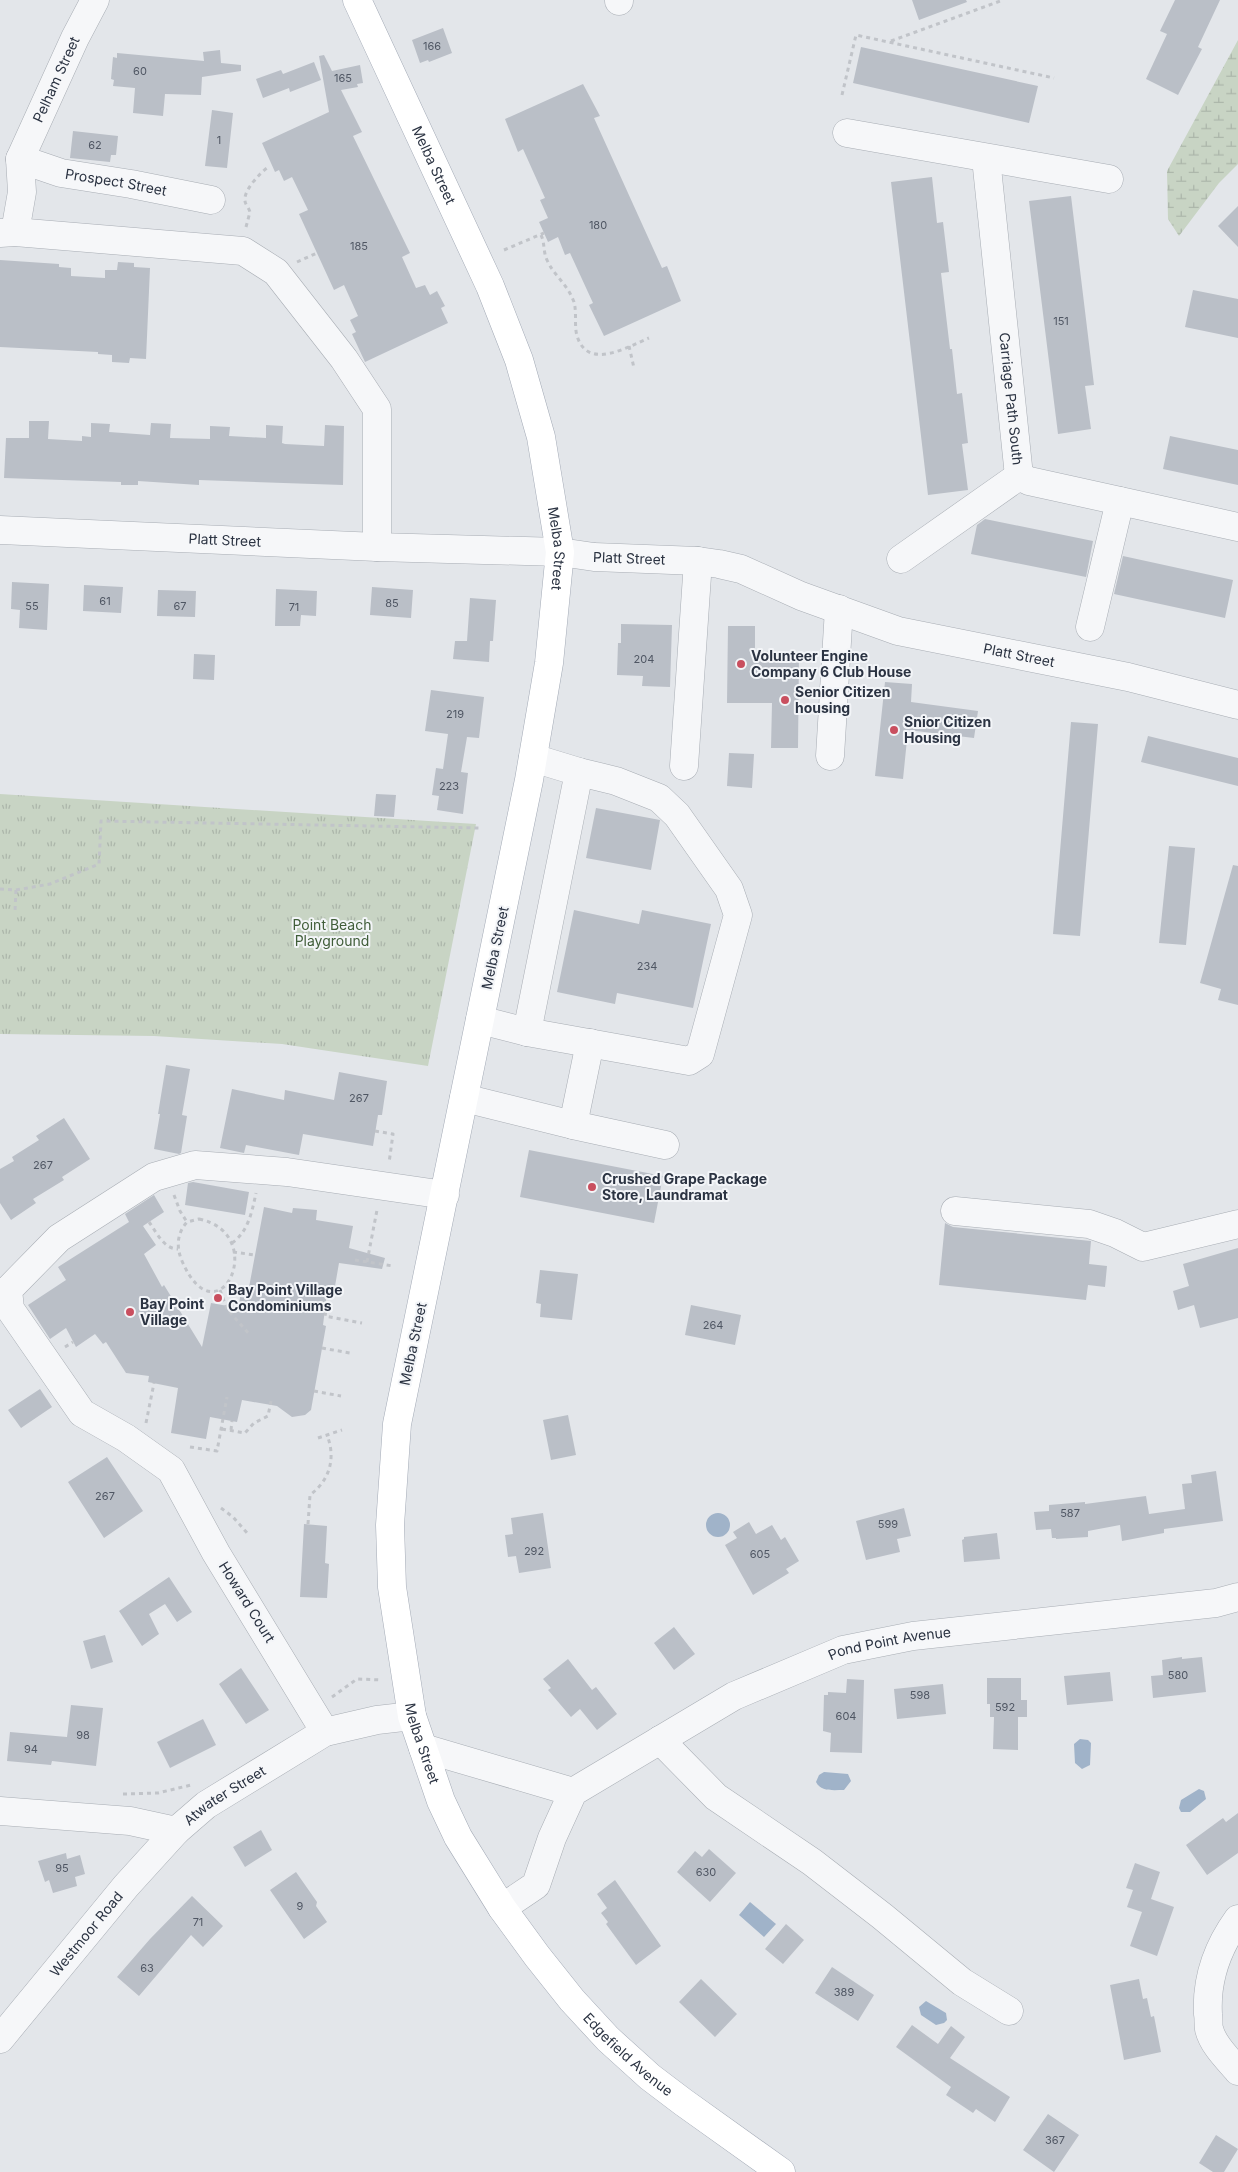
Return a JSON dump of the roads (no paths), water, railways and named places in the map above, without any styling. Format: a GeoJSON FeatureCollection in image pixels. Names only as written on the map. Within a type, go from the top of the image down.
{"type":"FeatureCollection","features":[{"type":"Feature","properties":{"kind":"main road","name":"Melba Street"},"geometry":{"type":"LineString","coordinates":[[357,0],[490,286],[520,360],[541,437],[560,552],[550,663],[533,758],[397,1424],[391,1508],[392,1587],[412,1716],[441,1801],[458,1837],[502,1908]]}},
{"type":"Feature","properties":{"kind":"main road","name":"Edgefield Avenue"},"geometry":{"type":"LineString","coordinates":[[502,1908],[572,2000],[608,2039],[650,2077],[781,2172]]}},
{"type":"Feature","properties":{"kind":"street","name":"Pelham Street"},"geometry":{"type":"LineString","coordinates":[[20,159],[75,38],[95,0]]}},
{"type":"Feature","properties":{"kind":"street"},"geometry":{"type":"LineString","coordinates":[[847,133],[1109,179]]}},
{"type":"Feature","properties":{"kind":"street","name":"Carriage Path South"},"geometry":{"type":"LineString","coordinates":[[986,158],[1019,476],[1029,481],[1238,527]]}},
{"type":"Feature","properties":{"kind":"street","name":"Prospect Street"},"geometry":{"type":"LineString","coordinates":[[20,159],[61,173],[212,200]]}},
{"type":"Feature","properties":{"kind":"street"},"geometry":{"type":"LineString","coordinates":[[20,159],[22,192],[8,232],[243,252],[276,272],[344,358],[376,409],[377,547]]}},
{"type":"Feature","properties":{"kind":"street"},"geometry":{"type":"LineString","coordinates":[[901,559],[1019,476]]}},
{"type":"Feature","properties":{"kind":"street"},"geometry":{"type":"LineString","coordinates":[[1090,627],[1120,501]]}},
{"type":"Feature","properties":{"kind":"street","name":"Platt Street"},"geometry":{"type":"LineString","coordinates":[[0,530],[377,547],[560,552],[594,557],[698,561],[741,569],[801,596],[898,630],[1128,677],[1238,704]]}},
{"type":"Feature","properties":{"kind":"street"},"geometry":{"type":"LineString","coordinates":[[684,766],[698,561]]}},
{"type":"Feature","properties":{"kind":"street"},"geometry":{"type":"LineString","coordinates":[[830,756],[839,609]]}},
{"type":"Feature","properties":{"kind":"street"},"geometry":{"type":"LineString","coordinates":[[480,1020],[527,1032],[689,1062],[700,1054],[738,915],[729,889],[677,815],[659,798],[616,782],[533,758]]}},
{"type":"Feature","properties":{"kind":"street"},"geometry":{"type":"LineString","coordinates":[[527,1032],[579,772]]}},
{"type":"Feature","properties":{"kind":"street"},"geometry":{"type":"LineString","coordinates":[[573,1125],[590,1043]]}},
{"type":"Feature","properties":{"kind":"street"},"geometry":{"type":"LineString","coordinates":[[464,1098],[665,1145]]}},
{"type":"Feature","properties":{"kind":"street","name":"Howard Court"},"geometry":{"type":"LineString","coordinates":[[319,1721],[216,1553],[172,1470],[138,1446],[82,1413],[10,1309],[8,1290],[59,1238],[154,1177],[194,1165],[287,1172],[445,1195]]}},
{"type":"Feature","properties":{"kind":"street"},"geometry":{"type":"LineString","coordinates":[[955,1211],[1089,1224],[1115,1233],[1143,1247],[1238,1224]]}},
{"type":"Feature","properties":{"kind":"street","name":"Pond Point Avenue"},"geometry":{"type":"LineString","coordinates":[[573,1792],[734,1696],[843,1650],[913,1636],[1216,1603],[1238,1597]]}},
{"type":"Feature","properties":{"kind":"street","name":"Atwater Street"},"geometry":{"type":"LineString","coordinates":[[0,1811],[130,1821],[176,1831],[206,1805],[319,1721],[377,1720],[412,1716]]}},
{"type":"Feature","properties":{"kind":"street"},"geometry":{"type":"LineString","coordinates":[[660,1740],[716,1797],[812,1862],[882,1916],[962,1982],[1009,2012]]}},
{"type":"Feature","properties":{"kind":"street"},"geometry":{"type":"LineString","coordinates":[[423,1748],[573,1792],[552,1838],[536,1885],[502,1908]]}},
{"type":"Feature","properties":{"kind":"street","name":"Westmoor Road"},"geometry":{"type":"LineString","coordinates":[[0,2039],[126,1886],[176,1831]]}},
{"type":"Feature","properties":{"kind":"street"},"geometry":{"type":"LineString","coordinates":[[1238,1919],[1214,1962],[1208,1999],[1209,2030],[1224,2055],[1238,2071]]}},
{"type":"Feature","properties":{"kind":"water"},"geometry":{"type":"Polygon","coordinates":[[[718,1513],[727,1516],[730,1525],[727,1534],[718,1537],[709,1534],[706,1525],[709,1516],[718,1513]]]}},
{"type":"Feature","properties":{"kind":"water"},"geometry":{"type":"Polygon","coordinates":[[[1080,1739],[1088,1740],[1091,1743],[1090,1765],[1082,1769],[1075,1763],[1074,1744],[1080,1739]]]}},
{"type":"Feature","properties":{"kind":"water"},"geometry":{"type":"Polygon","coordinates":[[[824,1772],[848,1774],[851,1781],[844,1790],[824,1789],[816,1782],[819,1775],[824,1772]]]}},
{"type":"Feature","properties":{"kind":"water"},"geometry":{"type":"Polygon","coordinates":[[[1199,1789],[1204,1791],[1206,1799],[1190,1812],[1181,1812],[1179,1808],[1181,1800],[1199,1789]]]}},
{"type":"Feature","properties":{"kind":"water"},"geometry":{"type":"Polygon","coordinates":[[[750,1902],[776,1924],[764,1937],[739,1915],[750,1902]]]}},
{"type":"Feature","properties":{"kind":"water"},"geometry":{"type":"Polygon","coordinates":[[[926,2001],[946,2013],[947,2020],[944,2023],[936,2025],[921,2015],[919,2007],[926,2001]]]}},
{"type":"Feature","properties":{"kind":"place","name":"Volunteer Engine Company 6 Club House"},"geometry":{"type":"Point","coordinates":[741,664]}},
{"type":"Feature","properties":{"kind":"place","name":"Senior Citizen housing"},"geometry":{"type":"Point","coordinates":[785,700]}},
{"type":"Feature","properties":{"kind":"place","name":"Snior Citizen Housing"},"geometry":{"type":"Point","coordinates":[894,730]}},
{"type":"Feature","properties":{"kind":"place","name":"Crushed Grape Package Store, Laundramat"},"geometry":{"type":"Point","coordinates":[592,1187]}},
{"type":"Feature","properties":{"kind":"place","name":"Bay Point Village Condominiums"},"geometry":{"type":"Point","coordinates":[218,1298]}},
{"type":"Feature","properties":{"kind":"place","name":"Bay Point Village"},"geometry":{"type":"Point","coordinates":[130,1312]}},
{"type":"Feature","properties":{"kind":"park label","name":"Point Beach Playground"},"geometry":{"type":"Point","coordinates":[332,934]}}]}
